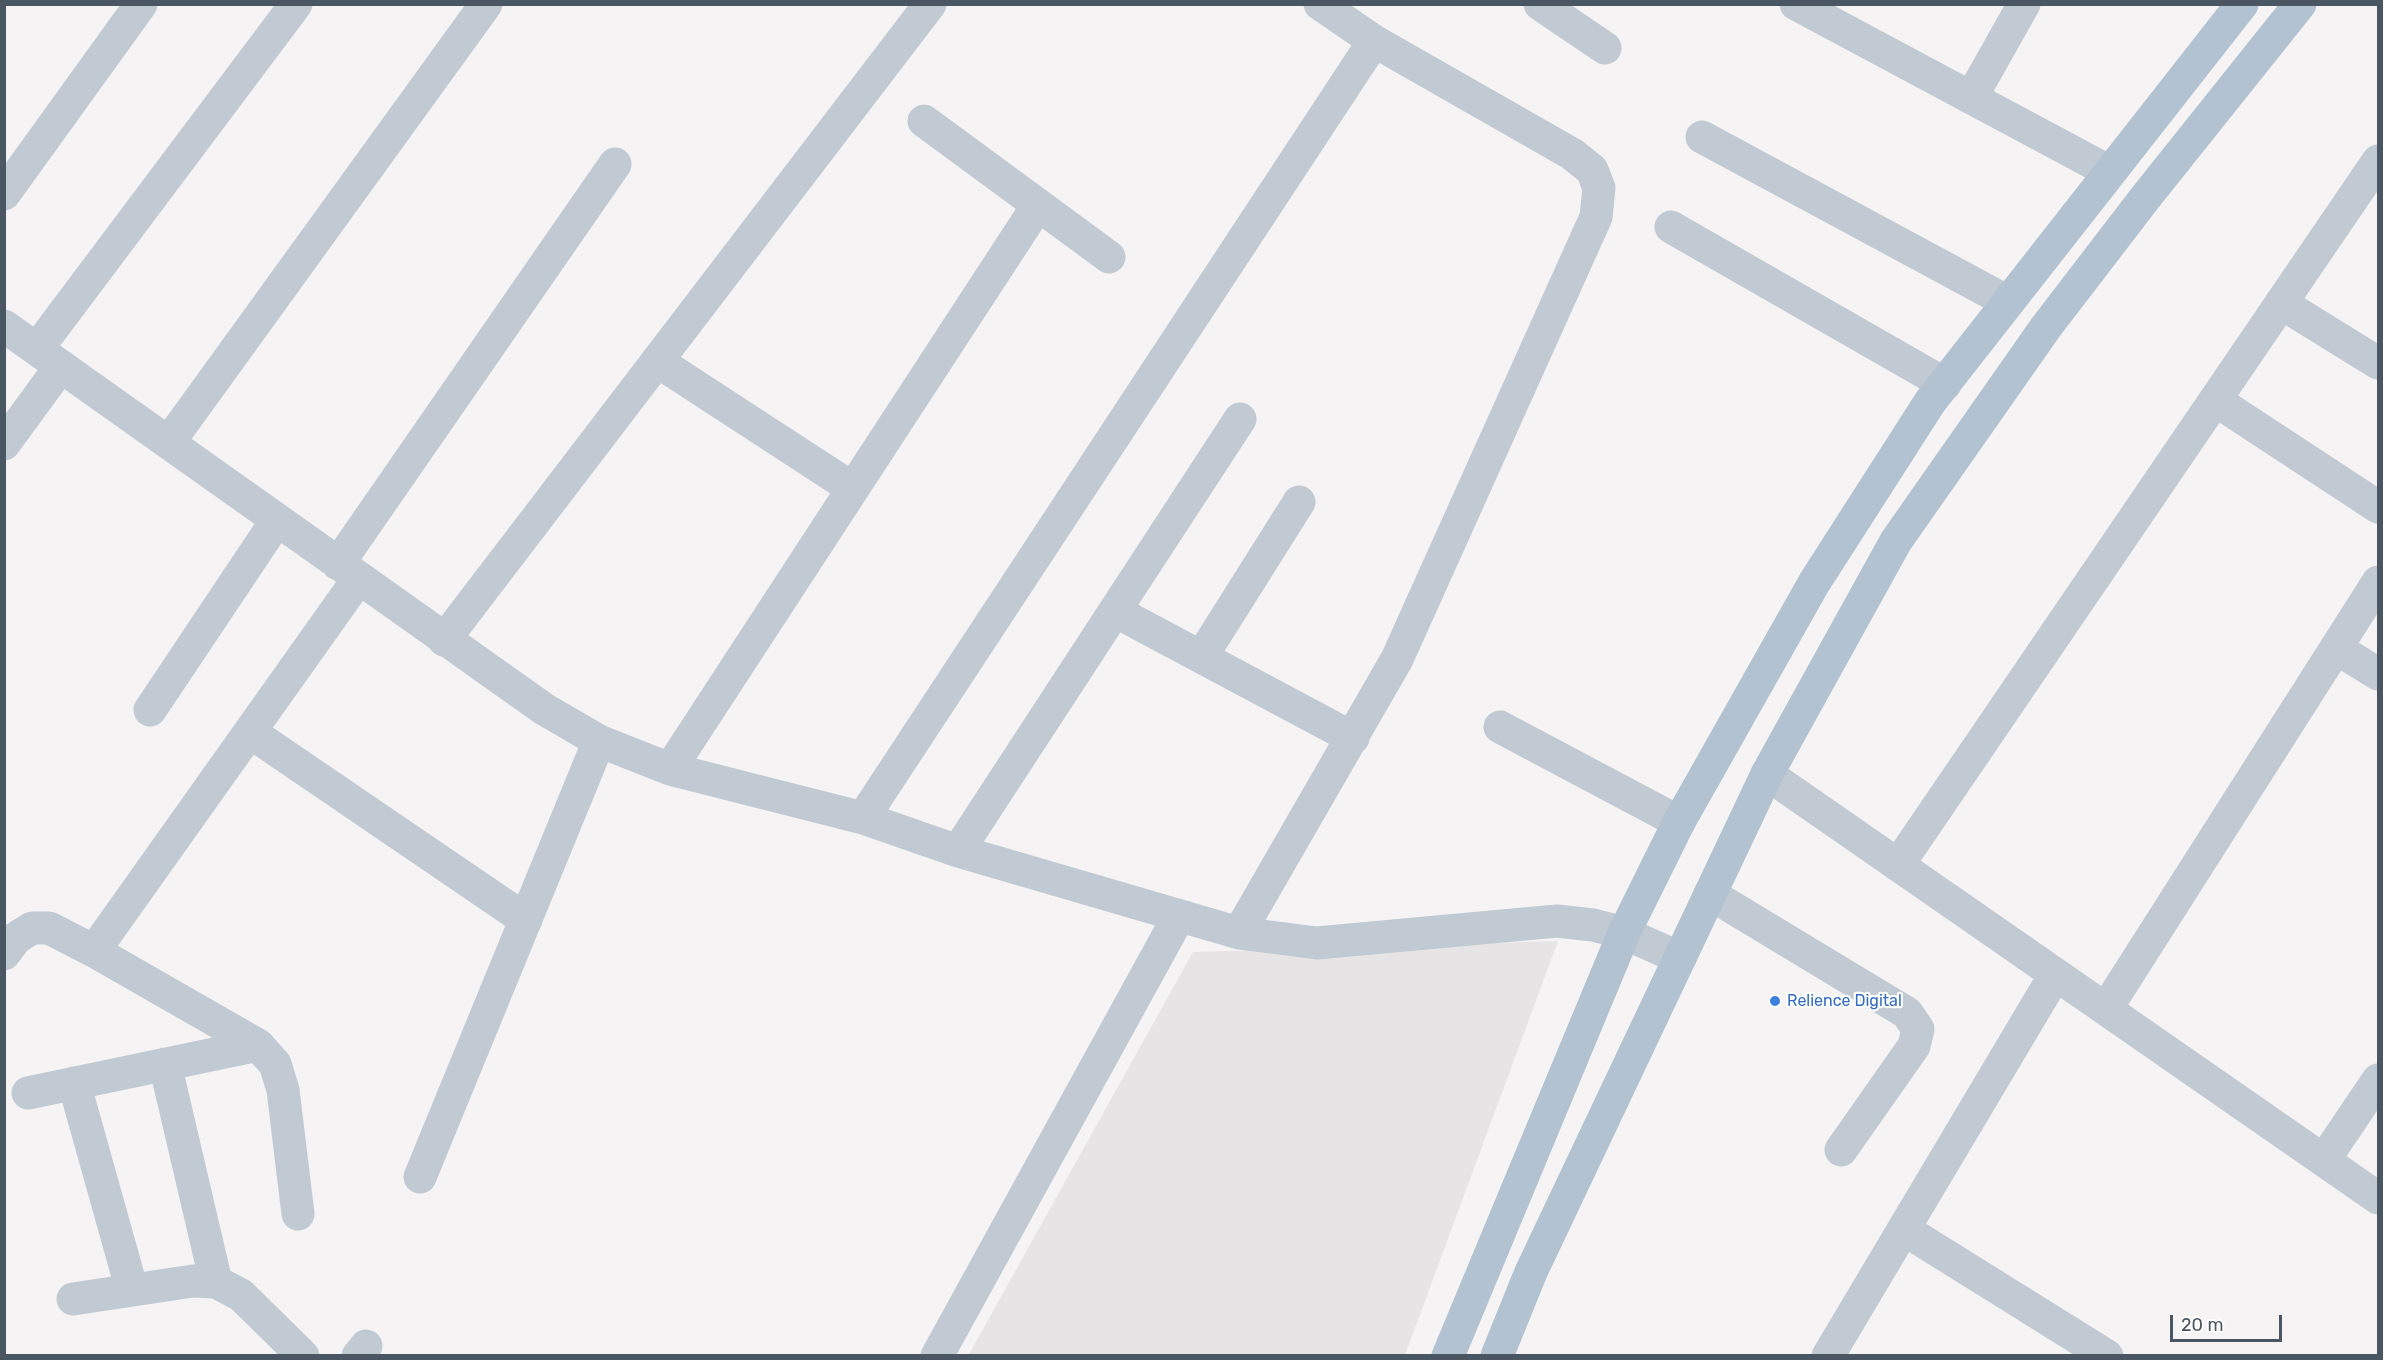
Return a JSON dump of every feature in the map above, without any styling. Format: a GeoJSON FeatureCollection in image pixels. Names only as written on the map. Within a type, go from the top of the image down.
{"type":"FeatureCollection","features":[{"type":"Feature","properties":{"kind":"main road"},"geometry":{"type":"LineString","coordinates":[[1448,1356],[1624,933],[1680,822],[1814,583],[1945,384],[2242,4]]}},
{"type":"Feature","properties":{"kind":"main road"},"geometry":{"type":"LineString","coordinates":[[1497,1356],[1531,1272],[1767,774],[1896,541],[2046,327],[2145,198],[2300,4]]}},
{"type":"Feature","properties":{"kind":"street"},"geometry":{"type":"LineString","coordinates":[[4,194],[141,4]]}},
{"type":"Feature","properties":{"kind":"street"},"geometry":{"type":"LineString","coordinates":[[4,444],[49,358],[296,4]]}},
{"type":"Feature","properties":{"kind":"street"},"geometry":{"type":"LineString","coordinates":[[169,442],[486,4]]}},
{"type":"Feature","properties":{"kind":"street"},"geometry":{"type":"LineString","coordinates":[[444,640],[930,4]]}},
{"type":"Feature","properties":{"kind":"street"},"geometry":{"type":"LineString","coordinates":[[1239,933],[1397,659],[1596,217],[1599,188],[1592,170],[1572,154],[1374,41],[1320,4]]}},
{"type":"Feature","properties":{"kind":"street"},"geometry":{"type":"LineString","coordinates":[[1540,4],[1605,48]]}},
{"type":"Feature","properties":{"kind":"street"},"geometry":{"type":"LineString","coordinates":[[1796,4],[2110,171]]}},
{"type":"Feature","properties":{"kind":"street"},"geometry":{"type":"LineString","coordinates":[[1971,98],[2024,4]]}},
{"type":"Feature","properties":{"kind":"street"},"geometry":{"type":"LineString","coordinates":[[863,818],[1374,41]]}},
{"type":"Feature","properties":{"kind":"street"},"geometry":{"type":"LineString","coordinates":[[924,121],[1109,257]]}},
{"type":"Feature","properties":{"kind":"street"},"geometry":{"type":"LineString","coordinates":[[1702,137],[2008,302]]}},
{"type":"Feature","properties":{"kind":"street"},"geometry":{"type":"LineString","coordinates":[[1898,865],[2379,161]]}},
{"type":"Feature","properties":{"kind":"street"},"geometry":{"type":"LineString","coordinates":[[94,951],[250,732],[349,571],[615,164]]}},
{"type":"Feature","properties":{"kind":"street"},"geometry":{"type":"LineString","coordinates":[[669,769],[1038,205]]}},
{"type":"Feature","properties":{"kind":"street"},"geometry":{"type":"LineString","coordinates":[[1671,226],[1945,384]]}},
{"type":"Feature","properties":{"kind":"street"},"geometry":{"type":"LineString","coordinates":[[2281,303],[2379,363]]}},
{"type":"Feature","properties":{"kind":"street"},"geometry":{"type":"LineString","coordinates":[[4,326],[544,709],[599,741],[669,769],[863,818],[958,851],[1239,933],[1317,943],[1557,921],[1593,925],[1624,933],[1680,958]]}},
{"type":"Feature","properties":{"kind":"street"},"geometry":{"type":"LineString","coordinates":[[657,361],[852,488]]}},
{"type":"Feature","properties":{"kind":"street"},"geometry":{"type":"LineString","coordinates":[[2215,400],[2379,507]]}},
{"type":"Feature","properties":{"kind":"street"},"geometry":{"type":"LineString","coordinates":[[958,851],[1240,419]]}},
{"type":"Feature","properties":{"kind":"street"},"geometry":{"type":"LineString","coordinates":[[1202,656],[1299,502]]}},
{"type":"Feature","properties":{"kind":"street"},"geometry":{"type":"LineString","coordinates":[[150,710],[277,520]]}},
{"type":"Feature","properties":{"kind":"street"},"geometry":{"type":"LineString","coordinates":[[2106,1009],[2379,582]]}},
{"type":"Feature","properties":{"kind":"street"},"geometry":{"type":"LineString","coordinates":[[1115,611],[1353,738]]}},
{"type":"Feature","properties":{"kind":"street"},"geometry":{"type":"LineString","coordinates":[[2336,648],[2379,674]]}},
{"type":"Feature","properties":{"kind":"street"},"geometry":{"type":"LineString","coordinates":[[1500,727],[1680,822]]}},
{"type":"Feature","properties":{"kind":"street"},"geometry":{"type":"LineString","coordinates":[[250,732],[526,920]]}},
{"type":"Feature","properties":{"kind":"street"},"geometry":{"type":"LineString","coordinates":[[420,1177],[599,741]]}},
{"type":"Feature","properties":{"kind":"street"},"geometry":{"type":"LineString","coordinates":[[1767,774],[2379,1198]]}},
{"type":"Feature","properties":{"kind":"street"},"geometry":{"type":"LineString","coordinates":[[1710,894],[1907,1013],[1918,1029],[1914,1046],[1841,1150]]}},
{"type":"Feature","properties":{"kind":"street"},"geometry":{"type":"LineString","coordinates":[[937,1356],[1179,916]]}},
{"type":"Feature","properties":{"kind":"street"},"geometry":{"type":"LineString","coordinates":[[4,954],[16,938],[32,928],[48,928],[94,951],[258,1045],[275,1064],[283,1090],[298,1214]]}},
{"type":"Feature","properties":{"kind":"street"},"geometry":{"type":"LineString","coordinates":[[1828,1356],[2055,975]]}},
{"type":"Feature","properties":{"kind":"street"},"geometry":{"type":"LineString","coordinates":[[28,1093],[258,1045]]}},
{"type":"Feature","properties":{"kind":"street"},"geometry":{"type":"LineString","coordinates":[[165,1064],[216,1282]]}},
{"type":"Feature","properties":{"kind":"street"},"geometry":{"type":"LineString","coordinates":[[2324,1160],[2379,1080]]}},
{"type":"Feature","properties":{"kind":"street"},"geometry":{"type":"LineString","coordinates":[[74,1083],[132,1290]]}},
{"type":"Feature","properties":{"kind":"street"},"geometry":{"type":"LineString","coordinates":[[1905,1230],[2107,1356]]}},
{"type":"Feature","properties":{"kind":"street"},"geometry":{"type":"LineString","coordinates":[[73,1299],[193,1281],[216,1282],[241,1295],[303,1356]]}},
{"type":"Feature","properties":{"kind":"shaded area"},"geometry":{"type":"Polygon","coordinates":[[[1558,941],[1405,1355],[968,1356],[1193,952],[1558,941]]]}},
{"type":"Feature","properties":{"kind":"place","name":"Relience Digital"},"geometry":{"type":"Point","coordinates":[1775,1001]}}]}
